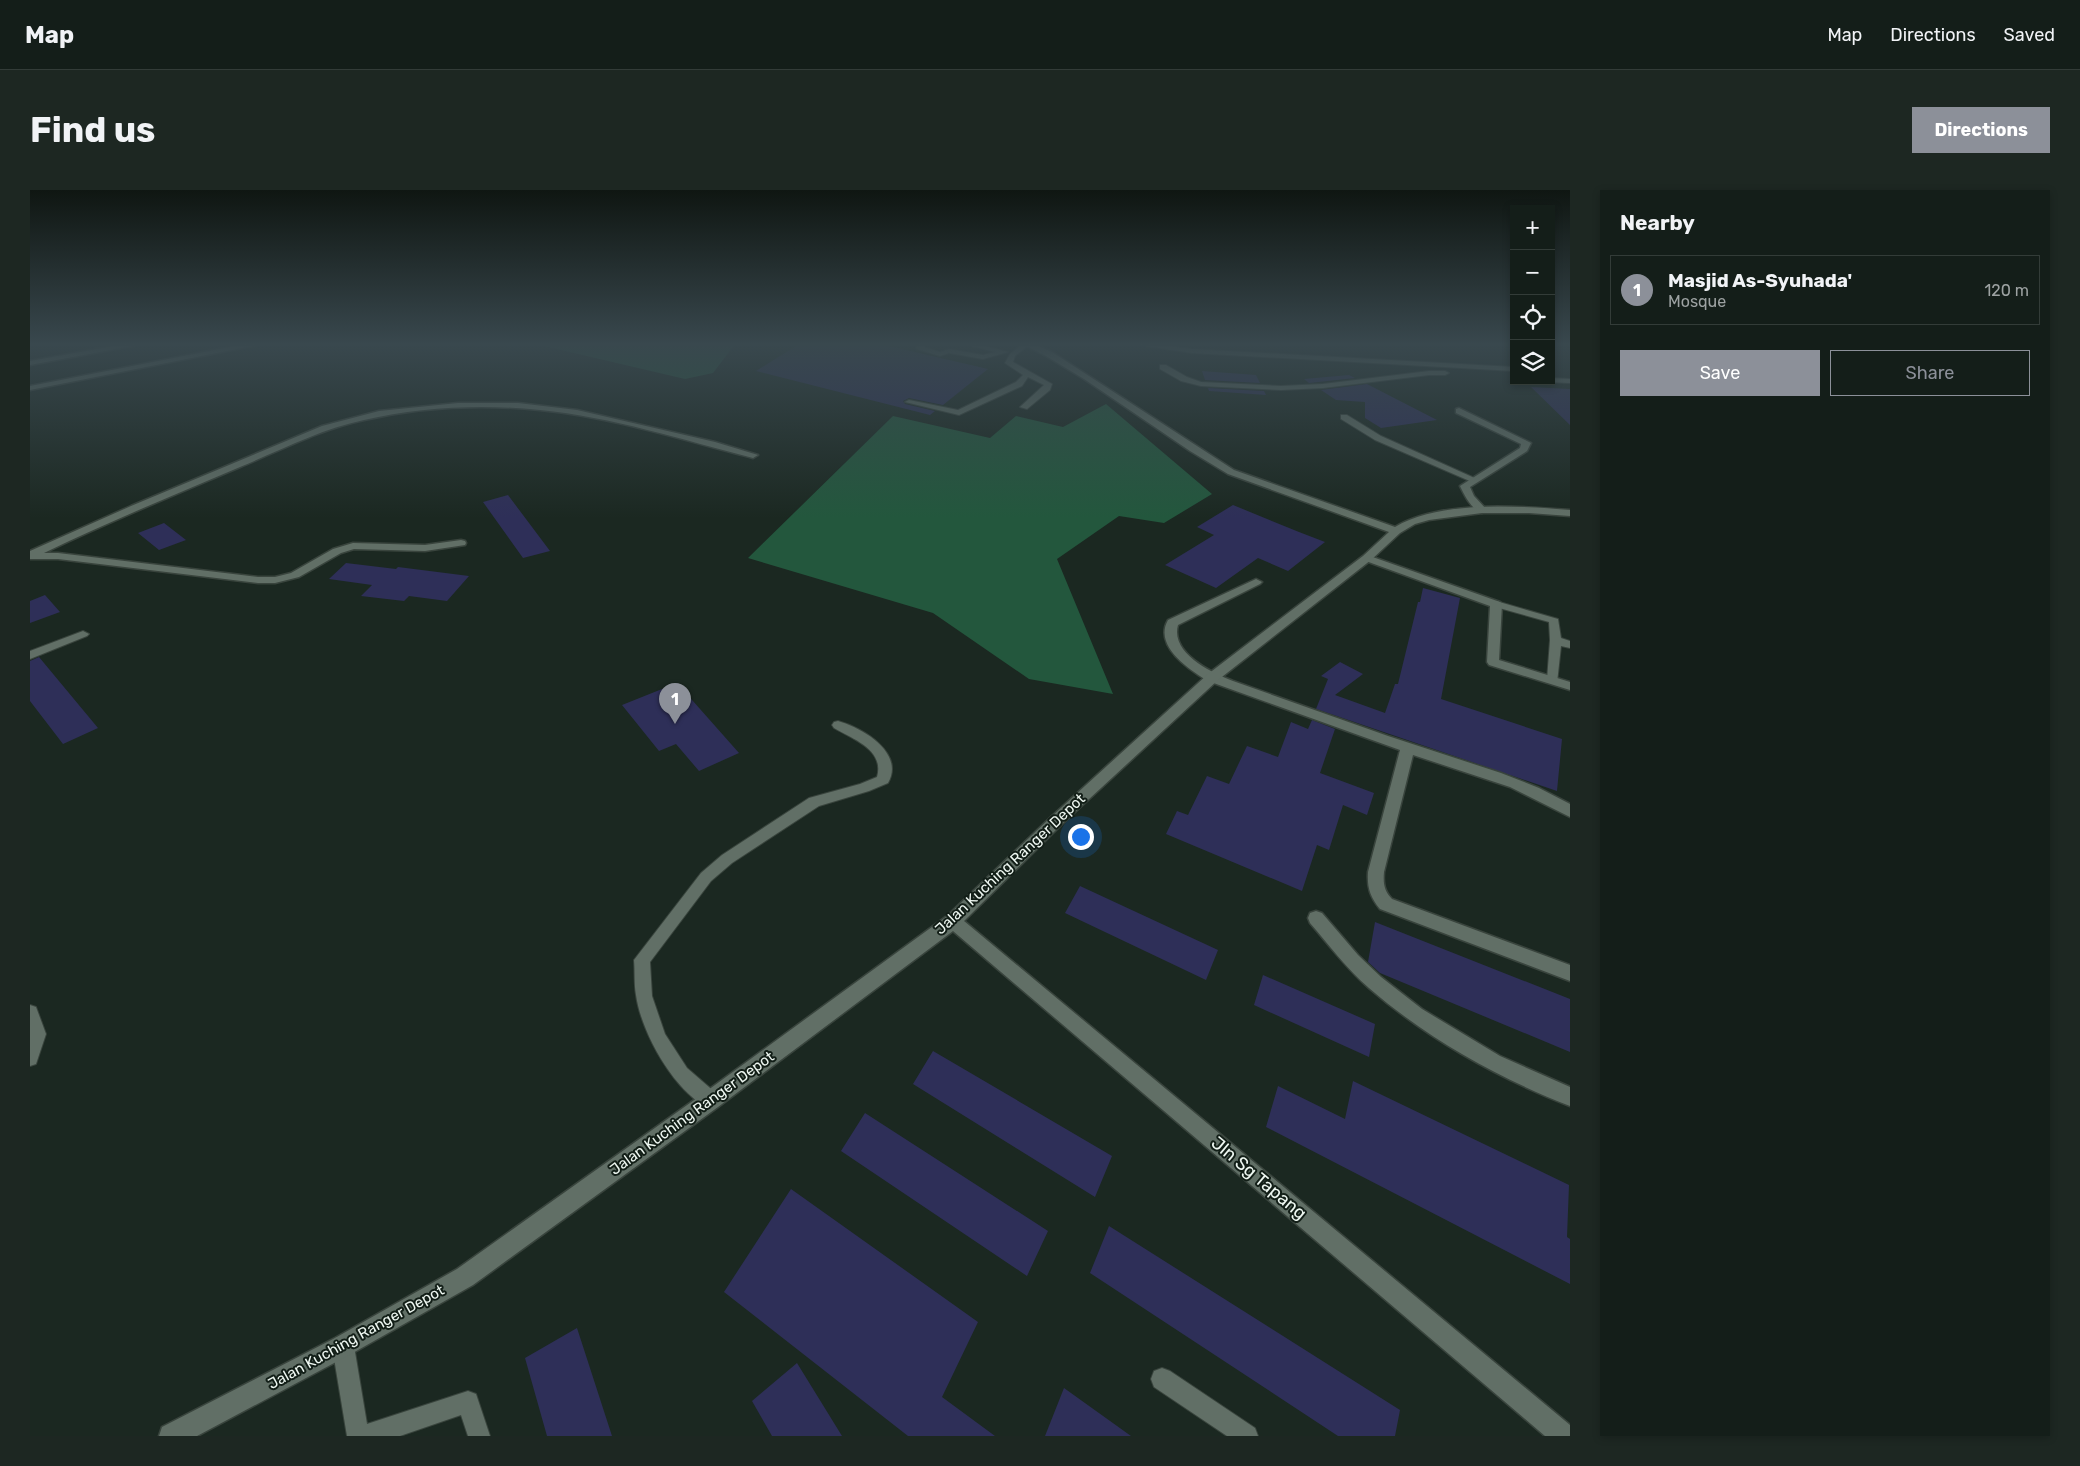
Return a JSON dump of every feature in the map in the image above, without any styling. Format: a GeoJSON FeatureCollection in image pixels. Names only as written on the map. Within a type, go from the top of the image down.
{"type":"FeatureCollection","features":[{"type":"Feature","properties":{"kind":"street"},"geometry":{"type":"LineString","coordinates":[[1122,401],[1231,472],[1396,531]]}},
{"type":"Feature","properties":{"kind":"street"},"geometry":{"type":"LineString","coordinates":[[30,555],[105,520],[275,448],[348,422],[387,413],[454,407],[538,407],[596,416],[704,441],[753,455]]}},
{"type":"Feature","properties":{"kind":"street"},"geometry":{"type":"LineString","coordinates":[[1459,411],[1526,444],[1524,450],[1465,486],[1470,497],[1482,510]]}},
{"type":"Feature","properties":{"kind":"street","name":"Jalan Kuching Ranger Depot"},"geometry":{"type":"LineString","coordinates":[[171,1436],[343,1346],[465,1277],[711,1100],[953,921],[1057,820],[1213,678],[1367,558],[1396,531],[1412,522],[1428,517],[1482,510],[1530,510],[1570,513]]}},
{"type":"Feature","properties":{"kind":"street"},"geometry":{"type":"LineString","coordinates":[[30,555],[58,556],[223,576],[275,580],[295,575],[337,551],[353,546],[425,548],[461,543]]}},
{"type":"Feature","properties":{"kind":"street"},"geometry":{"type":"LineString","coordinates":[[1367,558],[1496,604],[1493,662],[1570,686]]}},
{"type":"Feature","properties":{"kind":"street"},"geometry":{"type":"LineString","coordinates":[[1256,582],[1172,622],[1168,629],[1169,637],[1183,657],[1213,678],[1550,798],[1570,811]]}},
{"type":"Feature","properties":{"kind":"street"},"geometry":{"type":"LineString","coordinates":[[1408,748],[1376,872],[1375,886],[1377,895],[1386,904],[1570,973]]}},
{"type":"Feature","properties":{"kind":"street"},"geometry":{"type":"LineString","coordinates":[[1316,918],[1352,960],[1375,982],[1416,1015],[1493,1062],[1570,1097]]}},
{"type":"Feature","properties":{"kind":"street","name":"Jln Sg Tapang"},"geometry":{"type":"LineString","coordinates":[[953,921],[1564,1436]]}},
{"type":"Feature","properties":{"kind":"lane"},"geometry":{"type":"LineString","coordinates":[[908,402],[959,413],[984,401]]}},
{"type":"Feature","properties":{"kind":"lane"},"geometry":{"type":"LineString","coordinates":[[1024,407],[1031,401]]}},
{"type":"Feature","properties":{"kind":"lane"},"geometry":{"type":"LineString","coordinates":[[1344,417],[1378,438],[1475,480]]}},
{"type":"Feature","properties":{"kind":"lane"},"geometry":{"type":"LineString","coordinates":[[1496,604],[1549,618],[1555,625],[1556,640],[1553,680]]}},
{"type":"Feature","properties":{"kind":"lane"},"geometry":{"type":"LineString","coordinates":[[30,655],[83,634]]}},
{"type":"Feature","properties":{"kind":"lane"},"geometry":{"type":"LineString","coordinates":[[1556,640],[1570,645]]}},
{"type":"Feature","properties":{"kind":"lane"},"geometry":{"type":"LineString","coordinates":[[711,1100],[682,1074],[658,1038],[644,996],[642,960],[706,878],[726,859],[814,802],[864,788],[883,780],[888,770],[886,758],[881,751],[838,725]]}},
{"type":"Feature","properties":{"kind":"lane"},"geometry":{"type":"LineString","coordinates":[[30,1012],[38,1034],[30,1058]]}},
{"type":"Feature","properties":{"kind":"lane"},"geometry":{"type":"LineString","coordinates":[[343,1346],[358,1436]]}},
{"type":"Feature","properties":{"kind":"lane"},"geometry":{"type":"LineString","coordinates":[[1162,1380],[1247,1436]]}},
{"type":"Feature","properties":{"kind":"lane"},"geometry":{"type":"LineString","coordinates":[[366,1436],[468,1402],[479,1436]]}},
{"type":"Feature","properties":{"kind":"green space"},"geometry":{"type":"Polygon","coordinates":[[[1106,404],[1212,494],[1164,523],[1119,516],[1057,559],[1113,694],[1029,679],[933,613],[748,558],[893,416],[990,438],[1016,416],[1063,427],[1106,404]]]}},
{"type":"Feature","properties":{"kind":"building"},"geometry":{"type":"Polygon","coordinates":[[[875,401],[903,401],[905,404],[935,411],[930,415],[875,401]]]}},
{"type":"Feature","properties":{"kind":"building"},"geometry":{"type":"Polygon","coordinates":[[[924,401],[948,401],[943,405],[924,401]]]}},
{"type":"Feature","properties":{"kind":"building"},"geometry":{"type":"Polygon","coordinates":[[[1353,401],[1400,401],[1437,420],[1381,428],[1365,418],[1365,402],[1353,401]]]}},
{"type":"Feature","properties":{"kind":"building"},"geometry":{"type":"Polygon","coordinates":[[[1546,401],[1570,401],[1570,425],[1546,401]]]}},
{"type":"Feature","properties":{"kind":"building"},"geometry":{"type":"Polygon","coordinates":[[[508,495],[550,551],[523,558],[483,502],[508,495]]]}},
{"type":"Feature","properties":{"kind":"building"},"geometry":{"type":"Polygon","coordinates":[[[1233,505],[1325,542],[1288,571],[1258,558],[1216,588],[1165,565],[1214,535],[1197,527],[1233,505]]]}},
{"type":"Feature","properties":{"kind":"building"},"geometry":{"type":"Polygon","coordinates":[[[164,523],[186,540],[159,550],[138,533],[164,523]]]}},
{"type":"Feature","properties":{"kind":"building"},"geometry":{"type":"Polygon","coordinates":[[[346,563],[469,576],[447,601],[409,596],[404,601],[361,596],[372,585],[329,579],[346,563]]]}},
{"type":"Feature","properties":{"kind":"building"},"geometry":{"type":"Polygon","coordinates":[[[1423,588],[1460,598],[1441,699],[1562,739],[1557,791],[1316,709],[1328,679],[1321,676],[1340,662],[1363,674],[1335,695],[1385,713],[1395,684],[1398,684],[1423,588]]]}},
{"type":"Feature","properties":{"kind":"building"},"geometry":{"type":"Polygon","coordinates":[[[45,595],[60,612],[30,623],[30,601],[45,595]]]}},
{"type":"Feature","properties":{"kind":"building"},"geometry":{"type":"Polygon","coordinates":[[[39,657],[98,728],[63,744],[30,701],[30,661],[39,657]]]}},
{"type":"Feature","properties":{"kind":"building"},"geometry":{"type":"Polygon","coordinates":[[[677,683],[739,753],[699,771],[676,744],[659,751],[622,705],[677,683]]]}},
{"type":"Feature","properties":{"kind":"building"},"geometry":{"type":"Polygon","coordinates":[[[1312,720],[1335,729],[1320,773],[1374,793],[1367,815],[1343,805],[1329,850],[1317,845],[1302,891],[1166,834],[1177,811],[1188,815],[1207,776],[1229,784],[1247,746],[1278,757],[1291,722],[1308,729],[1312,720]]]}},
{"type":"Feature","properties":{"kind":"building"},"geometry":{"type":"Polygon","coordinates":[[[1080,886],[1218,950],[1206,980],[1065,913],[1080,886]]]}},
{"type":"Feature","properties":{"kind":"building"},"geometry":{"type":"Polygon","coordinates":[[[1375,922],[1570,999],[1570,1052],[1380,973],[1368,962],[1375,922]]]}},
{"type":"Feature","properties":{"kind":"building"},"geometry":{"type":"Polygon","coordinates":[[[1263,975],[1375,1024],[1369,1057],[1254,1005],[1263,975]]]}},
{"type":"Feature","properties":{"kind":"building"},"geometry":{"type":"Polygon","coordinates":[[[933,1051],[1112,1156],[1095,1197],[913,1084],[933,1051]]]}},
{"type":"Feature","properties":{"kind":"building"},"geometry":{"type":"Polygon","coordinates":[[[1353,1081],[1569,1185],[1567,1237],[1570,1239],[1570,1284],[1266,1127],[1278,1086],[1345,1119],[1353,1081]]]}},
{"type":"Feature","properties":{"kind":"building"},"geometry":{"type":"Polygon","coordinates":[[[865,1113],[1048,1231],[1027,1276],[841,1151],[865,1113]]]}},
{"type":"Feature","properties":{"kind":"building"},"geometry":{"type":"Polygon","coordinates":[[[791,1189],[978,1322],[942,1397],[995,1436],[908,1436],[724,1292],[791,1189]]]}},
{"type":"Feature","properties":{"kind":"building"},"geometry":{"type":"Polygon","coordinates":[[[1109,1226],[1400,1410],[1395,1436],[1338,1436],[1090,1273],[1109,1226]]]}},
{"type":"Feature","properties":{"kind":"building"},"geometry":{"type":"Polygon","coordinates":[[[577,1328],[612,1436],[547,1436],[525,1358],[577,1328]]]}},
{"type":"Feature","properties":{"kind":"building"},"geometry":{"type":"Polygon","coordinates":[[[797,1363],[842,1436],[772,1436],[752,1401],[797,1363]]]}},
{"type":"Feature","properties":{"kind":"building"},"geometry":{"type":"Polygon","coordinates":[[[1064,1388],[1131,1436],[1045,1436],[1064,1388]]]}},
{"type":"Feature","properties":{"kind":"place","name":"Masjid As-Syuhada'"},"geometry":{"type":"Point","coordinates":[675,724]}}]}
